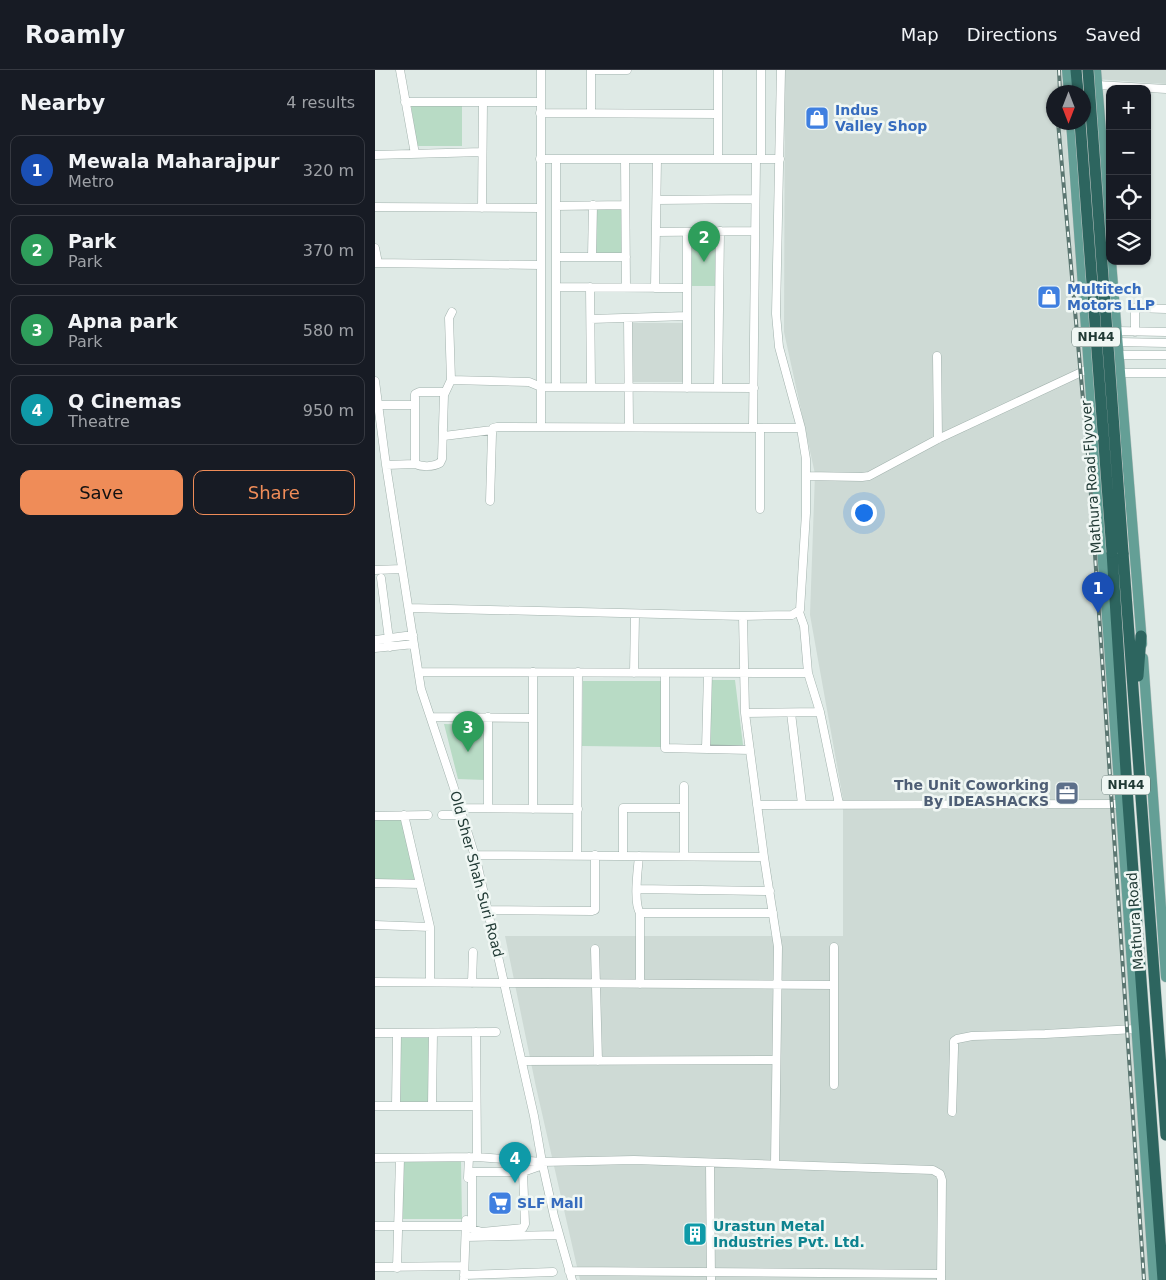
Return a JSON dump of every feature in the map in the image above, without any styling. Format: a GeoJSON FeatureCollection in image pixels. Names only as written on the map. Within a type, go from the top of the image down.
{"type":"FeatureCollection","features":[{"type":"Feature","properties":{"kind":"highway"},"geometry":{"type":"LineString","coordinates":[[1076,70],[1077,85]]}},
{"type":"Feature","properties":{"kind":"highway","name":"Mathura Road Flyover"},"geometry":{"type":"LineString","coordinates":[[1087,70],[1118,553],[1138,949]]}},
{"type":"Feature","properties":{"kind":"highway","name":"Mathura Road Flyover"},"geometry":{"type":"LineString","coordinates":[[1081,130],[1118,553],[1134,705]]}},
{"type":"Feature","properties":{"kind":"highway"},"geometry":{"type":"LineString","coordinates":[[1134,705],[1141,636]]}},
{"type":"Feature","properties":{"kind":"highway","name":"Mathura Road"},"geometry":{"type":"LineString","coordinates":[[1134,705],[1166,1135]]}},
{"type":"Feature","properties":{"kind":"highway"},"geometry":{"type":"LineString","coordinates":[[1126,887],[1133,932],[1138,949]]}},
{"type":"Feature","properties":{"kind":"highway","name":"Mathura Road"},"geometry":{"type":"LineString","coordinates":[[1138,949],[1161,1279]]}},
{"type":"Feature","properties":{"kind":"main road"},"geometry":{"type":"LineString","coordinates":[[1067,70],[1068,85]]}},
{"type":"Feature","properties":{"kind":"main road"},"geometry":{"type":"LineString","coordinates":[[1096,70],[1108,220]]}},
{"type":"Feature","properties":{"kind":"main road"},"geometry":{"type":"LineString","coordinates":[[1072,130],[1121,804],[1135,1029],[1161,1279]]}},
{"type":"Feature","properties":{"kind":"main road"},"geometry":{"type":"LineString","coordinates":[[1111,265],[1166,977]]}},
{"type":"Feature","properties":{"kind":"main road"},"geometry":{"type":"LineString","coordinates":[[1083,282],[1113,280]]}},
{"type":"Feature","properties":{"kind":"street"},"geometry":{"type":"LineString","coordinates":[[400,70],[415,154]]}},
{"type":"Feature","properties":{"kind":"street"},"geometry":{"type":"LineString","coordinates":[[541,70],[541,426]]}},
{"type":"Feature","properties":{"kind":"street"},"geometry":{"type":"LineString","coordinates":[[591,113],[591,70],[627,70]]}},
{"type":"Feature","properties":{"kind":"street"},"geometry":{"type":"LineString","coordinates":[[718,70],[718,159]]}},
{"type":"Feature","properties":{"kind":"street"},"geometry":{"type":"LineString","coordinates":[[760,509],[754,388],[755,199],[761,70]]}},
{"type":"Feature","properties":{"kind":"street"},"geometry":{"type":"LineString","coordinates":[[409,608],[635,615],[743,616],[792,615],[799,612],[802,606],[807,476],[801,428],[779,347],[777,326],[781,70]]}},
{"type":"Feature","properties":{"kind":"street"},"geometry":{"type":"LineString","coordinates":[[1097,85],[1166,89]]}},
{"type":"Feature","properties":{"kind":"street"},"geometry":{"type":"LineString","coordinates":[[405,102],[541,102]]}},
{"type":"Feature","properties":{"kind":"street"},"geometry":{"type":"LineString","coordinates":[[482,208],[483,102]]}},
{"type":"Feature","properties":{"kind":"street"},"geometry":{"type":"LineString","coordinates":[[541,113],[718,114]]}},
{"type":"Feature","properties":{"kind":"street"},"geometry":{"type":"LineString","coordinates":[[375,155],[482,152]]}},
{"type":"Feature","properties":{"kind":"street"},"geometry":{"type":"LineString","coordinates":[[540,159],[780,159]]}},
{"type":"Feature","properties":{"kind":"street"},"geometry":{"type":"LineString","coordinates":[[556,159],[556,387]]}},
{"type":"Feature","properties":{"kind":"street"},"geometry":{"type":"LineString","coordinates":[[625,159],[626,287]]}},
{"type":"Feature","properties":{"kind":"street"},"geometry":{"type":"LineString","coordinates":[[655,288],[657,159]]}},
{"type":"Feature","properties":{"kind":"street"},"geometry":{"type":"LineString","coordinates":[[657,200],[755,199]]}},
{"type":"Feature","properties":{"kind":"street"},"geometry":{"type":"LineString","coordinates":[[592,257],[593,205]]}},
{"type":"Feature","properties":{"kind":"street"},"geometry":{"type":"LineString","coordinates":[[556,206],[625,205]]}},
{"type":"Feature","properties":{"kind":"street"},"geometry":{"type":"LineString","coordinates":[[375,207],[540,208]]}},
{"type":"Feature","properties":{"kind":"street"},"geometry":{"type":"LineString","coordinates":[[656,232],[755,231]]}},
{"type":"Feature","properties":{"kind":"street"},"geometry":{"type":"LineString","coordinates":[[687,232],[687,388]]}},
{"type":"Feature","properties":{"kind":"street"},"geometry":{"type":"LineString","coordinates":[[718,388],[720,232]]}},
{"type":"Feature","properties":{"kind":"street"},"geometry":{"type":"LineString","coordinates":[[375,248],[376,263],[540,265]]}},
{"type":"Feature","properties":{"kind":"street"},"geometry":{"type":"LineString","coordinates":[[556,257],[625,257]]}},
{"type":"Feature","properties":{"kind":"street"},"geometry":{"type":"LineString","coordinates":[[556,287],[687,288]]}},
{"type":"Feature","properties":{"kind":"street"},"geometry":{"type":"LineString","coordinates":[[591,287],[591,388]]}},
{"type":"Feature","properties":{"kind":"street"},"geometry":{"type":"LineString","coordinates":[[1135,332],[1135,308],[1166,309]]}},
{"type":"Feature","properties":{"kind":"street"},"geometry":{"type":"LineString","coordinates":[[386,465],[415,464],[426,466],[440,463],[444,436],[445,392],[451,380],[449,318],[452,312]]}},
{"type":"Feature","properties":{"kind":"street"},"geometry":{"type":"LineString","coordinates":[[591,319],[687,316]]}},
{"type":"Feature","properties":{"kind":"street"},"geometry":{"type":"LineString","coordinates":[[628,318],[629,426]]}},
{"type":"Feature","properties":{"kind":"street"},"geometry":{"type":"LineString","coordinates":[[1117,331],[1166,332]]}},
{"type":"Feature","properties":{"kind":"street"},"geometry":{"type":"LineString","coordinates":[[1118,342],[1166,343]]}},
{"type":"Feature","properties":{"kind":"street"},"geometry":{"type":"LineString","coordinates":[[1119,355],[1166,355]]}},
{"type":"Feature","properties":{"kind":"street"},"geometry":{"type":"LineString","coordinates":[[937,356],[938,439]]}},
{"type":"Feature","properties":{"kind":"street"},"geometry":{"type":"LineString","coordinates":[[807,476],[862,478],[869,476],[938,439],[1090,368]]}},
{"type":"Feature","properties":{"kind":"street"},"geometry":{"type":"LineString","coordinates":[[1120,373],[1166,373]]}},
{"type":"Feature","properties":{"kind":"street"},"geometry":{"type":"LineString","coordinates":[[451,380],[529,382],[541,387],[754,388]]}},
{"type":"Feature","properties":{"kind":"street","name":"Old Sher Shah Suri Road"},"geometry":{"type":"LineString","coordinates":[[375,381],[386,465],[421,689],[475,855],[534,1116],[542,1163],[572,1280]]}},
{"type":"Feature","properties":{"kind":"street"},"geometry":{"type":"LineString","coordinates":[[415,464],[415,394],[419,392],[445,392]]}},
{"type":"Feature","properties":{"kind":"street"},"geometry":{"type":"LineString","coordinates":[[378,405],[414,405]]}},
{"type":"Feature","properties":{"kind":"street"},"geometry":{"type":"LineString","coordinates":[[444,436],[492,430],[497,427],[541,426],[801,428]]}},
{"type":"Feature","properties":{"kind":"street"},"geometry":{"type":"LineString","coordinates":[[490,501],[492,430]]}},
{"type":"Feature","properties":{"kind":"street"},"geometry":{"type":"LineString","coordinates":[[375,448],[384,446]]}},
{"type":"Feature","properties":{"kind":"street"},"geometry":{"type":"LineString","coordinates":[[375,570],[402,569]]}},
{"type":"Feature","properties":{"kind":"street"},"geometry":{"type":"LineString","coordinates":[[381,578],[389,642]]}},
{"type":"Feature","properties":{"kind":"street"},"geometry":{"type":"LineString","coordinates":[[799,612],[804,626],[808,673],[820,712],[839,804]]}},
{"type":"Feature","properties":{"kind":"street"},"geometry":{"type":"LineString","coordinates":[[634,673],[635,615]]}},
{"type":"Feature","properties":{"kind":"street"},"geometry":{"type":"LineString","coordinates":[[743,616],[745,713],[764,857],[779,947],[775,1164]]}},
{"type":"Feature","properties":{"kind":"street"},"geometry":{"type":"LineString","coordinates":[[375,648],[413,635]]}},
{"type":"Feature","properties":{"kind":"street"},"geometry":{"type":"LineString","coordinates":[[375,640],[414,644]]}},
{"type":"Feature","properties":{"kind":"street"},"geometry":{"type":"LineString","coordinates":[[419,672],[808,673]]}},
{"type":"Feature","properties":{"kind":"street"},"geometry":{"type":"LineString","coordinates":[[533,672],[533,809]]}},
{"type":"Feature","properties":{"kind":"street"},"geometry":{"type":"LineString","coordinates":[[577,856],[578,672]]}},
{"type":"Feature","properties":{"kind":"street"},"geometry":{"type":"LineString","coordinates":[[665,673],[665,748],[750,750]]}},
{"type":"Feature","properties":{"kind":"street"},"geometry":{"type":"LineString","coordinates":[[706,749],[708,673]]}},
{"type":"Feature","properties":{"kind":"street"},"geometry":{"type":"LineString","coordinates":[[791,712],[802,804]]}},
{"type":"Feature","properties":{"kind":"street"},"geometry":{"type":"LineString","coordinates":[[745,713],[820,712]]}},
{"type":"Feature","properties":{"kind":"street"},"geometry":{"type":"LineString","coordinates":[[431,717],[533,718]]}},
{"type":"Feature","properties":{"kind":"street"},"geometry":{"type":"LineString","coordinates":[[488,717],[488,808]]}},
{"type":"Feature","properties":{"kind":"street"},"geometry":{"type":"LineString","coordinates":[[683,786],[684,856]]}},
{"type":"Feature","properties":{"kind":"street"},"geometry":{"type":"LineString","coordinates":[[757,804],[1121,804]]}},
{"type":"Feature","properties":{"kind":"street"},"geometry":{"type":"LineString","coordinates":[[442,815],[488,808],[577,809]]}},
{"type":"Feature","properties":{"kind":"street"},"geometry":{"type":"LineString","coordinates":[[623,856],[623,808],[684,808]]}},
{"type":"Feature","properties":{"kind":"street"},"geometry":{"type":"LineString","coordinates":[[404,815],[431,927],[431,982]]}},
{"type":"Feature","properties":{"kind":"street"},"geometry":{"type":"LineString","coordinates":[[375,816],[428,815]]}},
{"type":"Feature","properties":{"kind":"street"},"geometry":{"type":"LineString","coordinates":[[475,855],[764,857]]}},
{"type":"Feature","properties":{"kind":"street"},"geometry":{"type":"LineString","coordinates":[[487,910],[592,912],[595,910],[595,856]]}},
{"type":"Feature","properties":{"kind":"street"},"geometry":{"type":"LineString","coordinates":[[639,856],[637,889],[638,910],[640,913],[640,984]]}},
{"type":"Feature","properties":{"kind":"street"},"geometry":{"type":"LineString","coordinates":[[375,883],[420,884]]}},
{"type":"Feature","properties":{"kind":"street"},"geometry":{"type":"LineString","coordinates":[[637,889],[770,890]]}},
{"type":"Feature","properties":{"kind":"street"},"geometry":{"type":"LineString","coordinates":[[640,913],[773,913]]}},
{"type":"Feature","properties":{"kind":"street"},"geometry":{"type":"LineString","coordinates":[[375,925],[431,927]]}},
{"type":"Feature","properties":{"kind":"street"},"geometry":{"type":"LineString","coordinates":[[834,947],[834,1085]]}},
{"type":"Feature","properties":{"kind":"street"},"geometry":{"type":"LineString","coordinates":[[595,949],[597,1061]]}},
{"type":"Feature","properties":{"kind":"street"},"geometry":{"type":"LineString","coordinates":[[472,983],[473,952]]}},
{"type":"Feature","properties":{"kind":"street"},"geometry":{"type":"LineString","coordinates":[[375,982],[834,985]]}},
{"type":"Feature","properties":{"kind":"street"},"geometry":{"type":"LineString","coordinates":[[952,1112],[954,1041],[957,1038],[1135,1029]]}},
{"type":"Feature","properties":{"kind":"street"},"geometry":{"type":"LineString","coordinates":[[432,1106],[433,1032]]}},
{"type":"Feature","properties":{"kind":"street"},"geometry":{"type":"LineString","coordinates":[[476,1032],[477,1157]]}},
{"type":"Feature","properties":{"kind":"street"},"geometry":{"type":"LineString","coordinates":[[375,1033],[496,1032]]}},
{"type":"Feature","properties":{"kind":"street"},"geometry":{"type":"LineString","coordinates":[[396,1106],[397,1033]]}},
{"type":"Feature","properties":{"kind":"street"},"geometry":{"type":"LineString","coordinates":[[522,1061],[776,1060]]}},
{"type":"Feature","properties":{"kind":"street"},"geometry":{"type":"LineString","coordinates":[[375,1106],[476,1106]]}},
{"type":"Feature","properties":{"kind":"street"},"geometry":{"type":"LineString","coordinates":[[469,1157],[464,1278],[553,1272]]}},
{"type":"Feature","properties":{"kind":"street"},"geometry":{"type":"LineString","coordinates":[[375,1158],[477,1157],[542,1163],[634,1160],[775,1164],[929,1170],[938,1173],[942,1180],[941,1277],[711,1276],[569,1271]]}},
{"type":"Feature","properties":{"kind":"street"},"geometry":{"type":"LineString","coordinates":[[397,1268],[400,1158]]}},
{"type":"Feature","properties":{"kind":"street"},"geometry":{"type":"LineString","coordinates":[[523,1172],[525,1224],[523,1228],[482,1232],[472,1229],[472,1172],[523,1172],[542,1163]]}},
{"type":"Feature","properties":{"kind":"street"},"geometry":{"type":"LineString","coordinates":[[710,1163],[711,1276]]}},
{"type":"Feature","properties":{"kind":"street"},"geometry":{"type":"LineString","coordinates":[[375,1226],[466,1226]]}},
{"type":"Feature","properties":{"kind":"street"},"geometry":{"type":"LineString","coordinates":[[466,1237],[559,1235]]}},
{"type":"Feature","properties":{"kind":"street"},"geometry":{"type":"LineString","coordinates":[[375,1267],[464,1266]]}},
{"type":"Feature","properties":{"kind":"shaded area"},"geometry":{"type":"Polygon","coordinates":[[[785,70],[1061,70],[1062,85],[1046,85],[1046,130],[1066,130],[1156,1280],[580,1280],[536,1087],[505,936],[843,936],[843,799],[810,615],[815,474],[784,332],[785,70]]]}},
{"type":"Feature","properties":{"kind":"shaded area"},"geometry":{"type":"Polygon","coordinates":[[[1094,70],[1166,70],[1166,84],[1095,79],[1094,70]]]}},
{"type":"Feature","properties":{"kind":"shaded area"},"geometry":{"type":"Polygon","coordinates":[[[632,323],[684,323],[683,382],[632,382],[632,323]]]}},
{"type":"Feature","properties":{"kind":"green space"},"geometry":{"type":"Polygon","coordinates":[[[411,105],[462,105],[462,146],[417,146],[411,105]]]}},
{"type":"Feature","properties":{"kind":"green space"},"geometry":{"type":"Polygon","coordinates":[[[595,209],[622,209],[622,253],[595,253],[595,209]]]}},
{"type":"Feature","properties":{"kind":"green space"},"geometry":{"type":"Polygon","coordinates":[[[692,239],[715,239],[715,286],[692,286],[692,239]]]}},
{"type":"Feature","properties":{"kind":"green space"},"geometry":{"type":"Polygon","coordinates":[[[712,680],[735,680],[743,745],[710,745],[712,680]]]}},
{"type":"Feature","properties":{"kind":"green space"},"geometry":{"type":"Polygon","coordinates":[[[583,681],[661,681],[661,747],[582,746],[583,681]]]}},
{"type":"Feature","properties":{"kind":"green space"},"geometry":{"type":"Polygon","coordinates":[[[444,724],[485,725],[485,780],[458,779],[444,724]]]}},
{"type":"Feature","properties":{"kind":"green space"},"geometry":{"type":"Polygon","coordinates":[[[375,820],[401,820],[416,880],[375,879],[375,820]]]}},
{"type":"Feature","properties":{"kind":"green space"},"geometry":{"type":"Polygon","coordinates":[[[401,1038],[429,1038],[429,1102],[400,1102],[401,1038]]]}},
{"type":"Feature","properties":{"kind":"green space"},"geometry":{"type":"Polygon","coordinates":[[[461,1161],[462,1219],[403,1219],[403,1162],[461,1161]]]}},
{"type":"Feature","properties":{"kind":"railway"},"geometry":{"type":"LineString","coordinates":[[1059,70],[1060,85]]}},
{"type":"Feature","properties":{"kind":"railway"},"geometry":{"type":"LineString","coordinates":[[1059,130],[1089,466],[1144,1280]]}},
{"type":"Feature","properties":{"kind":"place","name":"Indus Valley Shop"},"geometry":{"type":"Point","coordinates":[817,118]}},
{"type":"Feature","properties":{"kind":"place","name":"Park"},"geometry":{"type":"Point","coordinates":[704,262]}},
{"type":"Feature","properties":{"kind":"place","name":"Multitech Motors LLP"},"geometry":{"type":"Point","coordinates":[1049,297]}},
{"type":"Feature","properties":{"kind":"place","name":"Mewala Maharajpur"},"geometry":{"type":"Point","coordinates":[1098,613]}},
{"type":"Feature","properties":{"kind":"place","name":"Apna park"},"geometry":{"type":"Point","coordinates":[468,752]}},
{"type":"Feature","properties":{"kind":"place","name":"The Unit Coworking By IDEASHACKS"},"geometry":{"type":"Point","coordinates":[1067,793]}},
{"type":"Feature","properties":{"kind":"place","name":"Q Cinemas"},"geometry":{"type":"Point","coordinates":[515,1183]}},
{"type":"Feature","properties":{"kind":"place","name":"SLF Mall"},"geometry":{"type":"Point","coordinates":[500,1203]}},
{"type":"Feature","properties":{"kind":"place","name":"Urastun Metal Industries Pvt. Ltd."},"geometry":{"type":"Point","coordinates":[695,1234]}}]}
